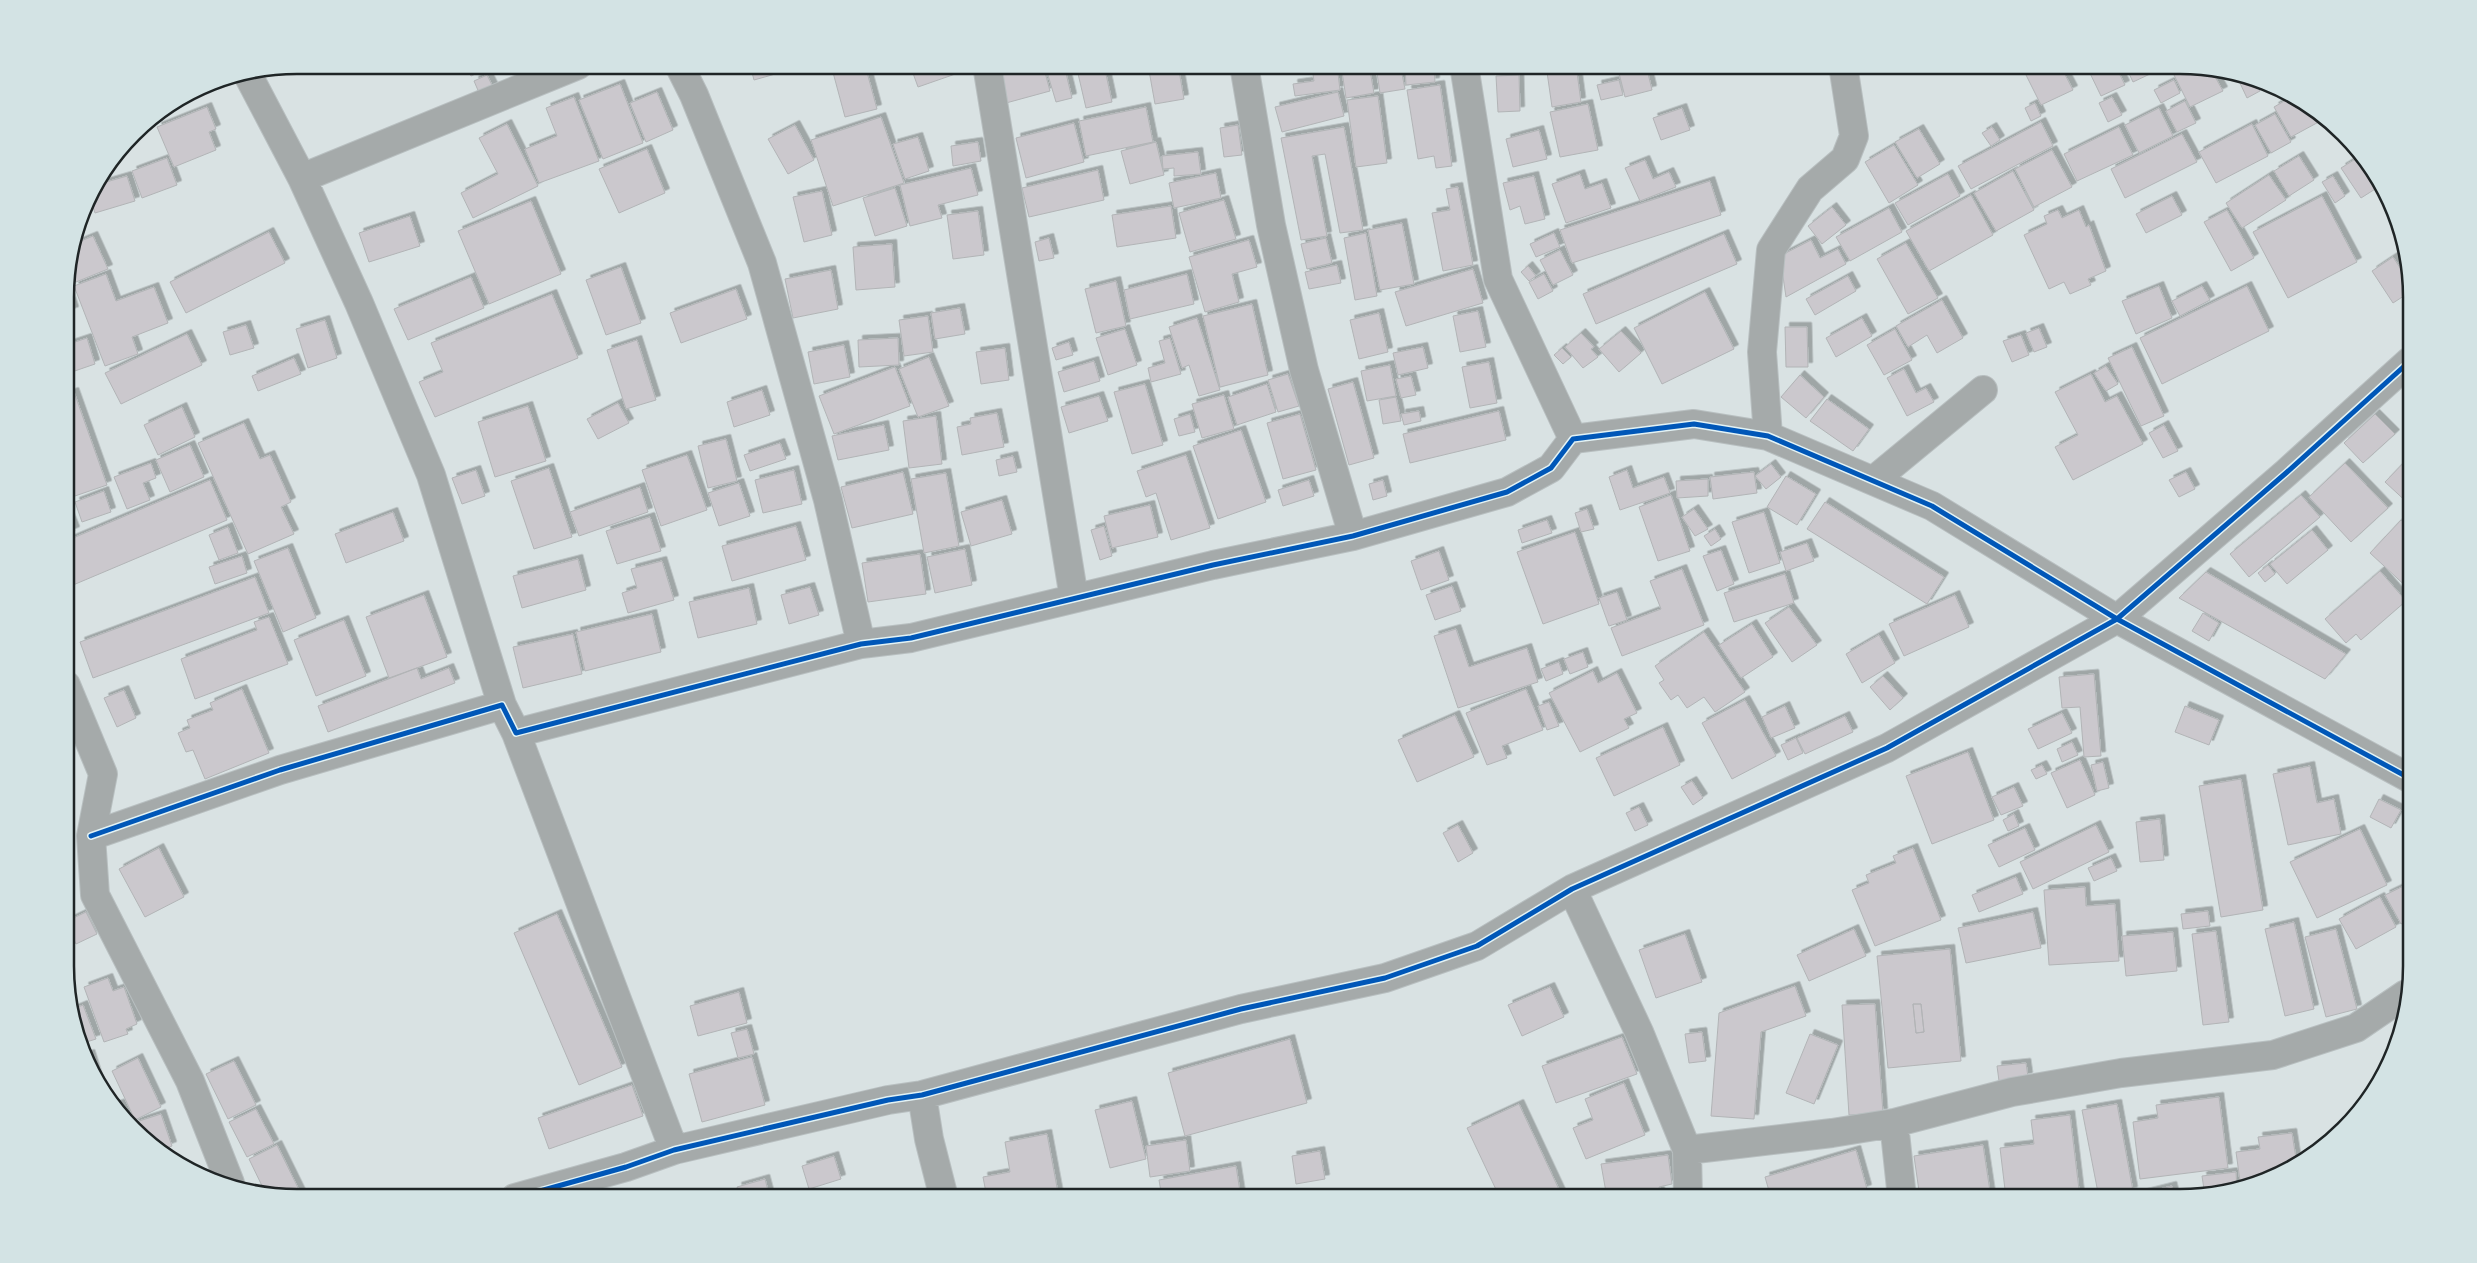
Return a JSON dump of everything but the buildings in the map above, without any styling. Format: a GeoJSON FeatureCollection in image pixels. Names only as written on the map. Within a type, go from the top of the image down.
{"type":"FeatureCollection","features":[{"type":"Feature","properties":{"kind":"street"},"geometry":{"type":"LineString","coordinates":[[302,178],[556,74]]}},
{"type":"Feature","properties":{"kind":"street"},"geometry":{"type":"LineString","coordinates":[[684,74],[694,95],[762,263],[828,500],[861,644]]}},
{"type":"Feature","properties":{"kind":"street"},"geometry":{"type":"LineString","coordinates":[[988,74],[1074,598]]}},
{"type":"Feature","properties":{"kind":"street"},"geometry":{"type":"LineString","coordinates":[[1246,74],[1271,225],[1304,370],[1352,536]]}},
{"type":"Feature","properties":{"kind":"street"},"geometry":{"type":"LineString","coordinates":[[1465,74],[1498,279],[1573,439]]}},
{"type":"Feature","properties":{"kind":"street"},"geometry":{"type":"LineString","coordinates":[[1768,436],[1762,352],[1772,250],[1810,189],[1845,159],[1854,136],[1844,74]]}},
{"type":"Feature","properties":{"kind":"street"},"geometry":{"type":"LineString","coordinates":[[250,79],[302,178],[359,303],[430,475],[502,705],[516,733],[674,1150]]}},
{"type":"Feature","properties":{"kind":"street"},"geometry":{"type":"LineString","coordinates":[[547,1189],[626,1167],[674,1150],[888,1100],[922,1095],[1241,1009],[1385,978],[1477,946],[1572,888],[1886,748],[2117,619],[2286,473],[2403,366]]}},
{"type":"Feature","properties":{"kind":"street"},"geometry":{"type":"LineString","coordinates":[[1874,480],[1983,390]]}},
{"type":"Feature","properties":{"kind":"street"},"geometry":{"type":"LineString","coordinates":[[516,733],[861,644],[911,638],[1213,565],[1352,536],[1507,492],[1551,468],[1573,439],[1694,424],[1768,436],[1932,506],[2117,619],[2403,774]]}},
{"type":"Feature","properties":{"kind":"street"},"geometry":{"type":"LineString","coordinates":[[74,704],[103,774],[92,836],[95,896],[190,1081],[229,1178]]}},
{"type":"Feature","properties":{"kind":"street"},"geometry":{"type":"LineString","coordinates":[[92,836],[280,770],[502,705]]}},
{"type":"Feature","properties":{"kind":"street"},"geometry":{"type":"LineString","coordinates":[[1572,888],[1639,1032],[1687,1150],[1688,1189]]}},
{"type":"Feature","properties":{"kind":"street"},"geometry":{"type":"LineString","coordinates":[[1687,1150],[1832,1133],[1894,1123],[2012,1092],[2121,1073],[2273,1055],[2356,1028],[2401,998]]}},
{"type":"Feature","properties":{"kind":"street"},"geometry":{"type":"LineString","coordinates":[[922,1095],[929,1139],[942,1189]]}},
{"type":"Feature","properties":{"kind":"street"},"geometry":{"type":"LineString","coordinates":[[1894,1123],[1901,1189]]}},
{"type":"Feature","properties":{"kind":"cycle path"},"geometry":{"type":"LineString","coordinates":[[547,1189],[626,1167],[674,1150],[888,1100],[922,1095],[1241,1009],[1385,978],[1477,946],[1572,889],[1887,748],[2117,619],[2286,473],[2403,367]]}},
{"type":"Feature","properties":{"kind":"cycle path"},"geometry":{"type":"LineString","coordinates":[[91,836],[280,770],[502,705],[516,733],[861,644],[911,638],[1213,565],[1353,536],[1507,492],[1551,468],[1573,439],[1694,424],[1768,436],[1932,506],[2117,619],[2403,775]]}}]}
